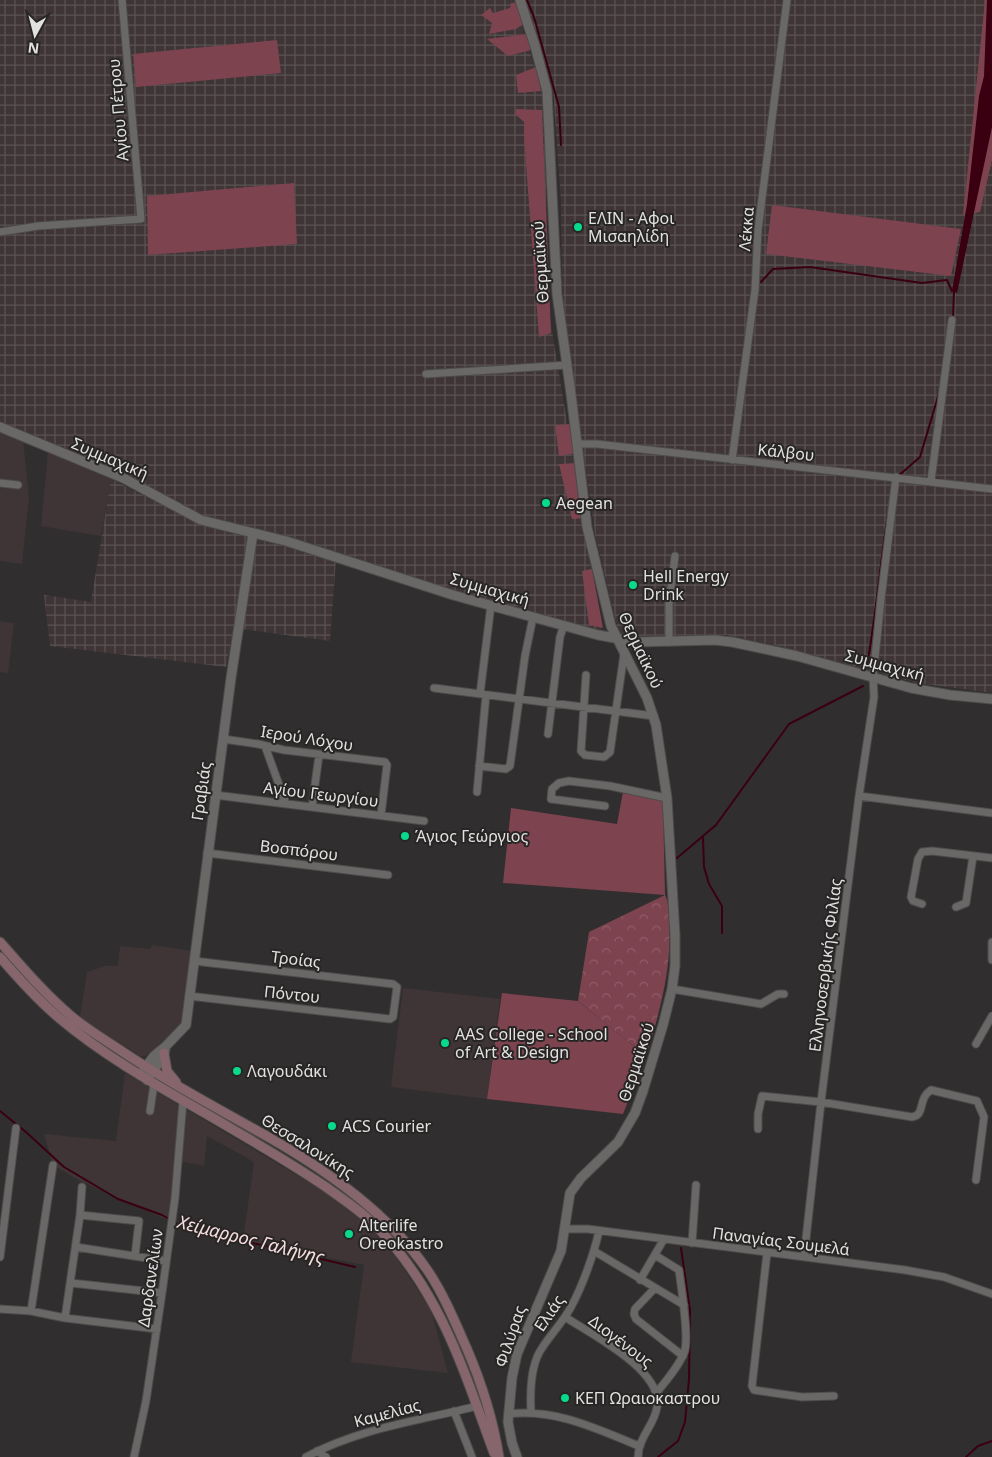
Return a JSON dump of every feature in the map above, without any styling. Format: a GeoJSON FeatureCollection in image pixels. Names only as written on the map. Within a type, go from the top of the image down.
{"type":"FeatureCollection","features":[{"type":"Feature","properties":{"kind":"main road","name":"Θεσσαλονίκης"},"geometry":{"type":"LineString","coordinates":[[0,942],[70,1016],[181,1088],[286,1148],[343,1185],[380,1216],[428,1271],[452,1313],[486,1398],[494,1432],[497,1457]]}},
{"type":"Feature","properties":{"kind":"main road","name":"Θεσσαλονίκης"},"geometry":{"type":"LineString","coordinates":[[0,957],[57,1016],[96,1046],[183,1101],[293,1165],[342,1198],[378,1228],[414,1272],[436,1309],[463,1366],[497,1457]]}},
{"type":"Feature","properties":{"kind":"main road"},"geometry":{"type":"LineString","coordinates":[[165,1050],[167,1071],[181,1088]]}},
{"type":"Feature","properties":{"kind":"street","name":"Αγίου Πέτρου"},"geometry":{"type":"LineString","coordinates":[[0,232],[38,226],[141,219],[122,0]]}},
{"type":"Feature","properties":{"kind":"street","name":"Θερμαϊκού"},"geometry":{"type":"LineString","coordinates":[[520,0],[535,46],[548,97],[556,285],[587,527],[610,626],[647,698],[654,716],[667,798],[676,935],[672,989],[653,1060],[635,1113],[618,1142],[573,1187],[568,1198],[564,1229]]}},
{"type":"Feature","properties":{"kind":"street","name":"Λέκκα"},"geometry":{"type":"LineString","coordinates":[[732,460],[756,290],[758,230],[787,0]]}},
{"type":"Feature","properties":{"kind":"street"},"geometry":{"type":"LineString","coordinates":[[931,481],[952,320]]}},
{"type":"Feature","properties":{"kind":"street"},"geometry":{"type":"LineString","coordinates":[[426,374],[566,365]]}},
{"type":"Feature","properties":{"kind":"street","name":"Συμμαχική"},"geometry":{"type":"LineString","coordinates":[[0,427],[136,484],[192,516],[324,552],[414,583],[616,640],[637,642],[715,640],[739,643],[797,656],[925,692],[992,699]]}},
{"type":"Feature","properties":{"kind":"street","name":"Κάλβου"},"geometry":{"type":"LineString","coordinates":[[577,444],[596,444],[992,489]]}},
{"type":"Feature","properties":{"kind":"street","name":"Ελληνοσερβικής Φιλίας"},"geometry":{"type":"LineString","coordinates":[[804,1257],[859,796],[874,697],[873,678],[896,477]]}},
{"type":"Feature","properties":{"kind":"street"},"geometry":{"type":"LineString","coordinates":[[0,483],[18,485]]}},
{"type":"Feature","properties":{"kind":"street","name":"Γραβιάς"},"geometry":{"type":"LineString","coordinates":[[147,1079],[150,1069],[162,1060],[165,1050],[186,1025],[215,795],[254,532]]}},
{"type":"Feature","properties":{"kind":"street"},"geometry":{"type":"LineString","coordinates":[[669,642],[669,604],[675,556]]}},
{"type":"Feature","properties":{"kind":"street"},"geometry":{"type":"LineString","coordinates":[[477,792],[491,605]]}},
{"type":"Feature","properties":{"kind":"street"},"geometry":{"type":"LineString","coordinates":[[478,766],[508,768],[510,766],[524,656],[533,617]]}},
{"type":"Feature","properties":{"kind":"street"},"geometry":{"type":"LineString","coordinates":[[548,734],[560,636],[564,625]]}},
{"type":"Feature","properties":{"kind":"street"},"geometry":{"type":"LineString","coordinates":[[586,675],[581,751],[585,755],[601,758],[610,752],[624,654]]}},
{"type":"Feature","properties":{"kind":"street"},"geometry":{"type":"LineString","coordinates":[[434,688],[654,716]]}},
{"type":"Feature","properties":{"kind":"street","name":"Ιερού Λόχου"},"geometry":{"type":"LineString","coordinates":[[223,739],[319,755],[385,762],[387,765],[381,815]]}},
{"type":"Feature","properties":{"kind":"street"},"geometry":{"type":"LineString","coordinates":[[265,746],[286,804]]}},
{"type":"Feature","properties":{"kind":"street"},"geometry":{"type":"LineString","coordinates":[[312,807],[319,755]]}},
{"type":"Feature","properties":{"kind":"street"},"geometry":{"type":"LineString","coordinates":[[605,806],[551,800],[552,789],[558,783],[570,781],[610,786],[667,798]]}},
{"type":"Feature","properties":{"kind":"street","name":"Αγίου Γεωργίου"},"geometry":{"type":"LineString","coordinates":[[215,795],[424,820]]}},
{"type":"Feature","properties":{"kind":"street"},"geometry":{"type":"LineString","coordinates":[[859,796],[992,813]]}},
{"type":"Feature","properties":{"kind":"street"},"geometry":{"type":"LineString","coordinates":[[922,904],[913,901],[911,897],[918,859],[922,852],[932,851],[992,858]]}},
{"type":"Feature","properties":{"kind":"street","name":"Βοσπόρου"},"geometry":{"type":"LineString","coordinates":[[207,853],[388,875]]}},
{"type":"Feature","properties":{"kind":"street"},"geometry":{"type":"LineString","coordinates":[[956,907],[966,903],[973,856]]}},
{"type":"Feature","properties":{"kind":"street"},"geometry":{"type":"LineString","coordinates":[[992,942],[992,960]]}},
{"type":"Feature","properties":{"kind":"street","name":"Τροίας"},"geometry":{"type":"LineString","coordinates":[[194,961],[395,984],[392,1018]]}},
{"type":"Feature","properties":{"kind":"street"},"geometry":{"type":"LineString","coordinates":[[672,989],[761,1004],[778,994],[784,994]]}},
{"type":"Feature","properties":{"kind":"street","name":"Πόντου"},"geometry":{"type":"LineString","coordinates":[[189,996],[392,1018]]}},
{"type":"Feature","properties":{"kind":"street"},"geometry":{"type":"LineString","coordinates":[[976,1044],[992,1016]]}},
{"type":"Feature","properties":{"kind":"street"},"geometry":{"type":"LineString","coordinates":[[147,1079],[150,1111]]}},
{"type":"Feature","properties":{"kind":"street"},"geometry":{"type":"LineString","coordinates":[[758,1129],[758,1114],[762,1096],[821,1102],[912,1117],[920,1113],[924,1095],[931,1090],[977,1101],[984,1117],[976,1180]]}},
{"type":"Feature","properties":{"kind":"street","name":"Δαρδανελίων"},"geometry":{"type":"LineString","coordinates":[[134,1457],[146,1401],[162,1294],[175,1198],[183,1101]]}},
{"type":"Feature","properties":{"kind":"street"},"geometry":{"type":"LineString","coordinates":[[0,1257],[16,1128]]}},
{"type":"Feature","properties":{"kind":"street"},"geometry":{"type":"LineString","coordinates":[[32,1311],[53,1165]]}},
{"type":"Feature","properties":{"kind":"street"},"geometry":{"type":"LineString","coordinates":[[692,1244],[696,1185]]}},
{"type":"Feature","properties":{"kind":"street"},"geometry":{"type":"LineString","coordinates":[[65,1318],[76,1248],[82,1187]]}},
{"type":"Feature","properties":{"kind":"street"},"geometry":{"type":"LineString","coordinates":[[80,1215],[139,1221],[135,1256]]}},
{"type":"Feature","properties":{"kind":"street","name":"Παναγίας Σουμελά"},"geometry":{"type":"LineString","coordinates":[[564,1229],[599,1231],[932,1274],[992,1294]]}},
{"type":"Feature","properties":{"kind":"street","name":"Φιλύρας"},"geometry":{"type":"LineString","coordinates":[[517,1457],[509,1430],[508,1414],[512,1378],[517,1354],[557,1261],[564,1229]]}},
{"type":"Feature","properties":{"kind":"street","name":"Ελιάς"},"geometry":{"type":"LineString","coordinates":[[531,1412],[530,1397],[540,1350],[565,1317],[574,1301],[594,1251],[599,1231]]}},
{"type":"Feature","properties":{"kind":"street"},"geometry":{"type":"LineString","coordinates":[[640,1280],[664,1239]]}},
{"type":"Feature","properties":{"kind":"street"},"geometry":{"type":"LineString","coordinates":[[76,1248],[166,1261]]}},
{"type":"Feature","properties":{"kind":"street"},"geometry":{"type":"LineString","coordinates":[[594,1251],[684,1305]]}},
{"type":"Feature","properties":{"kind":"street"},"geometry":{"type":"LineString","coordinates":[[767,1253],[752,1386],[754,1390],[802,1397],[834,1396]]}},
{"type":"Feature","properties":{"kind":"street"},"geometry":{"type":"LineString","coordinates":[[655,1254],[679,1270],[684,1305],[686,1342],[683,1356],[670,1377],[657,1392]]}},
{"type":"Feature","properties":{"kind":"street"},"geometry":{"type":"LineString","coordinates":[[71,1283],[162,1294]]}},
{"type":"Feature","properties":{"kind":"street"},"geometry":{"type":"LineString","coordinates":[[655,1288],[635,1310],[636,1319],[683,1356]]}},
{"type":"Feature","properties":{"kind":"street"},"geometry":{"type":"LineString","coordinates":[[0,1308],[157,1329]]}},
{"type":"Feature","properties":{"kind":"street","name":"Διογένους"},"geometry":{"type":"LineString","coordinates":[[565,1317],[641,1369],[657,1392],[657,1408],[653,1420],[639,1446]]}},
{"type":"Feature","properties":{"kind":"street","name":"Καμελίας"},"geometry":{"type":"LineString","coordinates":[[306,1457],[351,1437],[379,1428],[477,1406]]}},
{"type":"Feature","properties":{"kind":"street"},"geometry":{"type":"LineString","coordinates":[[454,1412],[472,1457]]}},
{"type":"Feature","properties":{"kind":"street"},"geometry":{"type":"LineString","coordinates":[[508,1414],[531,1412],[568,1419],[639,1446],[638,1457]]}},
{"type":"Feature","properties":{"kind":"street"},"geometry":{"type":"LineString","coordinates":[[317,1451],[326,1457]]}},
{"type":"Feature","properties":{"kind":"shaded area"},"geometry":{"type":"Polygon","coordinates":[[[0,0],[514,0],[544,98],[549,313],[602,633],[438,585],[287,536],[197,515],[0,423],[0,0]]]}},
{"type":"Feature","properties":{"kind":"shaded area"},"geometry":{"type":"Polygon","coordinates":[[[523,0],[992,0],[992,693],[917,683],[779,646],[726,635],[637,636],[619,634],[595,534],[568,346],[562,284],[561,202],[553,90],[523,0]]]}},
{"type":"Feature","properties":{"kind":"shaded area"},"geometry":{"type":"Polygon","coordinates":[[[987,0],[992,0],[992,127],[957,293],[952,291],[967,204],[979,96],[984,76],[987,0]]]}},
{"type":"Feature","properties":{"kind":"shaded area"},"geometry":{"type":"Polygon","coordinates":[[[0,429],[23,440],[29,498],[22,564],[0,561],[0,429]]]}},
{"type":"Feature","properties":{"kind":"shaded area"},"geometry":{"type":"Polygon","coordinates":[[[48,452],[111,479],[101,536],[41,526],[48,452]]]}},
{"type":"Feature","properties":{"kind":"shaded area"},"geometry":{"type":"Polygon","coordinates":[[[111,479],[192,520],[336,560],[330,641],[234,628],[226,667],[50,646],[44,595],[91,602],[111,479]]]}},
{"type":"Feature","properties":{"kind":"shaded area"},"geometry":{"type":"Polygon","coordinates":[[[0,621],[14,623],[8,673],[0,672],[0,621]]]}},
{"type":"Feature","properties":{"kind":"shaded area"},"geometry":{"type":"Polygon","coordinates":[[[152,945],[192,951],[184,1019],[154,1051],[145,1056],[140,1056],[80,1017],[87,972],[105,966],[118,966],[120,946],[150,949],[152,945]]]}},
{"type":"Feature","properties":{"kind":"shaded area","name":"AAS College - School of Art & Design"},"geometry":{"type":"Polygon","coordinates":[[[403,988],[500,999],[487,1099],[391,1087],[403,988]]]}},
{"type":"Feature","properties":{"kind":"shaded area"},"geometry":{"type":"Polygon","coordinates":[[[125,1073],[327,1193],[371,1228],[397,1259],[431,1310],[448,1373],[351,1362],[364,1265],[243,1241],[254,1162],[207,1136],[204,1166],[180,1161],[172,1222],[80,1181],[53,1165],[44,1134],[116,1141],[125,1073]]]}},
{"type":"Feature","properties":{"kind":"green space"},"geometry":{"type":"Polygon","coordinates":[[[985,0],[992,0],[992,160],[980,212],[963,215],[985,0]]]}},
{"type":"Feature","properties":{"kind":"green space"},"geometry":{"type":"Polygon","coordinates":[[[511,3],[516,3],[525,23],[516,29],[489,34],[492,23],[481,15],[490,8],[493,13],[510,8],[511,3]]]}},
{"type":"Feature","properties":{"kind":"green space"},"geometry":{"type":"Polygon","coordinates":[[[527,34],[531,50],[508,56],[487,39],[527,34]]]}},
{"type":"Feature","properties":{"kind":"green space"},"geometry":{"type":"Polygon","coordinates":[[[277,40],[281,73],[136,87],[133,54],[277,40]]]}},
{"type":"Feature","properties":{"kind":"green space"},"geometry":{"type":"Polygon","coordinates":[[[536,67],[541,91],[518,93],[516,75],[536,67]]]}},
{"type":"Feature","properties":{"kind":"green space"},"geometry":{"type":"Polygon","coordinates":[[[516,109],[542,110],[551,333],[539,337],[524,122],[515,114],[516,109]]]}},
{"type":"Feature","properties":{"kind":"green space"},"geometry":{"type":"Polygon","coordinates":[[[294,183],[297,244],[148,255],[147,196],[294,183]]]}},
{"type":"Feature","properties":{"kind":"green space"},"geometry":{"type":"Polygon","coordinates":[[[772,205],[961,229],[951,276],[766,254],[772,205]]]}},
{"type":"Feature","properties":{"kind":"green space"},"geometry":{"type":"Polygon","coordinates":[[[572,424],[577,453],[559,456],[555,425],[572,424]]]}},
{"type":"Feature","properties":{"kind":"green space"},"geometry":{"type":"Polygon","coordinates":[[[576,463],[585,518],[572,519],[559,464],[576,463]]]}},
{"type":"Feature","properties":{"kind":"green space"},"geometry":{"type":"Polygon","coordinates":[[[592,569],[603,628],[589,625],[582,571],[592,569]]]}},
{"type":"Feature","properties":{"kind":"green space"},"geometry":{"type":"Polygon","coordinates":[[[623,792],[663,801],[665,895],[503,883],[511,808],[617,824],[623,792]]]}},
{"type":"Feature","properties":{"kind":"green space"},"geometry":{"type":"Polygon","coordinates":[[[665,895],[669,915],[667,973],[656,1023],[646,1056],[578,1001],[589,932],[665,895]]]}},
{"type":"Feature","properties":{"kind":"green space"},"geometry":{"type":"Polygon","coordinates":[[[502,993],[578,1001],[646,1056],[623,1114],[487,1099],[502,993]]]}},
{"type":"Feature","properties":{"kind":"waterway","name":"Χείμαρρος Γαλήνης"},"geometry":{"type":"LineString","coordinates":[[527,0],[534,17],[559,107],[561,145]]}},
{"type":"Feature","properties":{"kind":"waterway"},"geometry":{"type":"LineString","coordinates":[[761,282],[773,269],[810,267],[922,283],[947,280],[952,291]]}},
{"type":"Feature","properties":{"kind":"waterway"},"geometry":{"type":"LineString","coordinates":[[953,319],[954,291]]}},
{"type":"Feature","properties":{"kind":"waterway"},"geometry":{"type":"LineString","coordinates":[[897,477],[920,457],[940,390]]}},
{"type":"Feature","properties":{"kind":"waterway"},"geometry":{"type":"LineString","coordinates":[[867,666],[888,514]]}},
{"type":"Feature","properties":{"kind":"waterway"},"geometry":{"type":"LineString","coordinates":[[677,858],[716,825],[789,724],[863,686]]}},
{"type":"Feature","properties":{"kind":"waterway"},"geometry":{"type":"LineString","coordinates":[[703,838],[704,867],[709,884],[722,906],[722,933]]}},
{"type":"Feature","properties":{"kind":"waterway","name":"Χείμαρρος Γαλήνης"},"geometry":{"type":"LineString","coordinates":[[0,1111],[64,1167],[118,1199],[169,1219]]}},
{"type":"Feature","properties":{"kind":"waterway","name":"Χείμαρρος Γαλήνης"},"geometry":{"type":"LineString","coordinates":[[173,1222],[180,1226],[355,1267]]}},
{"type":"Feature","properties":{"kind":"waterway"},"geometry":{"type":"LineString","coordinates":[[658,1457],[678,1441],[685,1422],[689,1379],[690,1310],[681,1248]]}},
{"type":"Feature","properties":{"kind":"waterway"},"geometry":{"type":"LineString","coordinates":[[966,1457],[978,1446],[992,1441]]}},
{"type":"Feature","properties":{"kind":"place","name":"ΕΛΙΝ - Αφοι Μισαηλίδη"},"geometry":{"type":"Point","coordinates":[578,227]}},
{"type":"Feature","properties":{"kind":"place","name":"Aegean"},"geometry":{"type":"Point","coordinates":[546,503]}},
{"type":"Feature","properties":{"kind":"place","name":"Hell Energy Drink"},"geometry":{"type":"Point","coordinates":[633,585]}},
{"type":"Feature","properties":{"kind":"place","name":"Άγιος Γεώργιος"},"geometry":{"type":"Point","coordinates":[405,836]}},
{"type":"Feature","properties":{"kind":"place","name":"AAS College - School of Art & Design"},"geometry":{"type":"Point","coordinates":[445,1043]}},
{"type":"Feature","properties":{"kind":"place","name":"Λαγουδάκι"},"geometry":{"type":"Point","coordinates":[237,1071]}},
{"type":"Feature","properties":{"kind":"place","name":"ACS Courier"},"geometry":{"type":"Point","coordinates":[332,1126]}},
{"type":"Feature","properties":{"kind":"place","name":"Alterlife Oreokastro"},"geometry":{"type":"Point","coordinates":[349,1234]}},
{"type":"Feature","properties":{"kind":"place","name":"ΚΕΠ Ωραιοκαστρου"},"geometry":{"type":"Point","coordinates":[565,1398]}}]}
